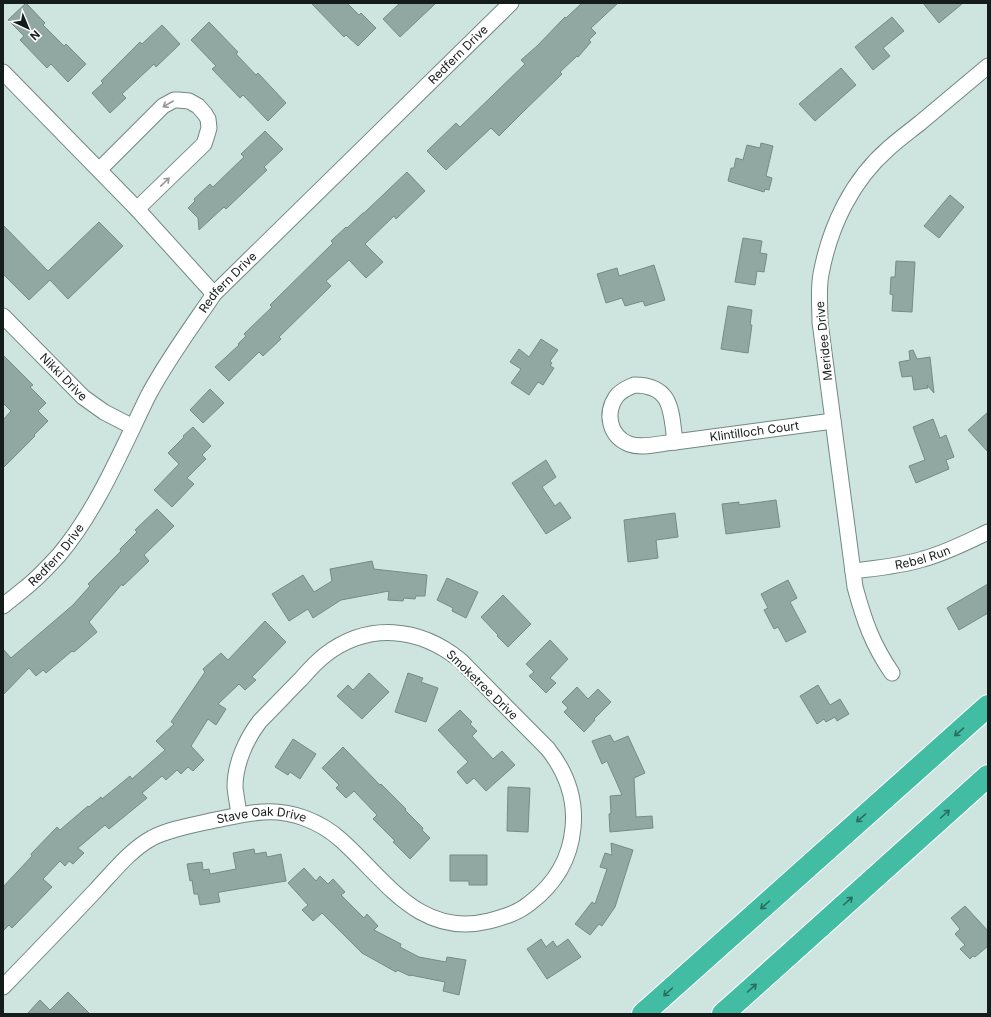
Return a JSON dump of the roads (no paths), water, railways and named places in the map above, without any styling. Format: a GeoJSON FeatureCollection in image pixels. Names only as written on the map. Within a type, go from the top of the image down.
{"type":"FeatureCollection","features":[{"type":"Feature","properties":{"kind":"highway"},"geometry":{"type":"LineString","coordinates":[[643,1014],[988,706]]}},
{"type":"Feature","properties":{"kind":"highway"},"geometry":{"type":"LineString","coordinates":[[722,1014],[988,776]]}},
{"type":"Feature","properties":{"kind":"street","name":"Redfern Drive"},"geometry":{"type":"LineString","coordinates":[[3,606],[49,566],[76,533],[94,506],[133,427],[171,357],[214,294],[511,3]]}},
{"type":"Feature","properties":{"kind":"street","name":"Meridee Drive"},"geometry":{"type":"LineString","coordinates":[[892,673],[873,642],[858,601],[820,322],[819,295],[821,274],[827,246],[836,220],[854,189],[890,147],[988,66]]}},
{"type":"Feature","properties":{"kind":"street"},"geometry":{"type":"LineString","coordinates":[[3,72],[137,209],[214,294]]}},
{"type":"Feature","properties":{"kind":"street"},"geometry":{"type":"LineString","coordinates":[[99,170],[163,106],[174,100],[185,100],[195,103],[201,108],[205,114],[209,128],[204,144],[137,209]]}},
{"type":"Feature","properties":{"kind":"street","name":"Nikki Drive"},"geometry":{"type":"LineString","coordinates":[[3,316],[83,397],[96,407],[133,427]]}},
{"type":"Feature","properties":{"kind":"street","name":"Klintilloch Court"},"geometry":{"type":"LineString","coordinates":[[675,442],[670,407],[665,397],[658,390],[645,385],[634,385],[628,387],[617,396],[610,408],[610,422],[615,432],[622,440],[634,446],[675,442],[833,421]]}},
{"type":"Feature","properties":{"kind":"street","name":"Rebel Run"},"geometry":{"type":"LineString","coordinates":[[853,571],[905,564],[925,559],[952,549],[988,532]]}},
{"type":"Feature","properties":{"kind":"street","name":"Smoketree Drive"},"geometry":{"type":"LineString","coordinates":[[239,815],[235,787],[242,752],[255,727],[314,665],[336,648],[361,636],[389,632],[417,636],[448,650],[460,660],[548,749],[563,773],[573,806],[574,820],[572,841],[559,874],[541,895]]}},
{"type":"Feature","properties":{"kind":"street","name":"Stave Oak Drive"},"geometry":{"type":"LineString","coordinates":[[3,987],[128,857],[142,845],[153,838],[176,828],[239,815],[264,812],[293,814],[314,822],[340,838],[404,902],[422,913],[442,921],[478,924],[505,917],[524,908],[541,895]]}}]}
